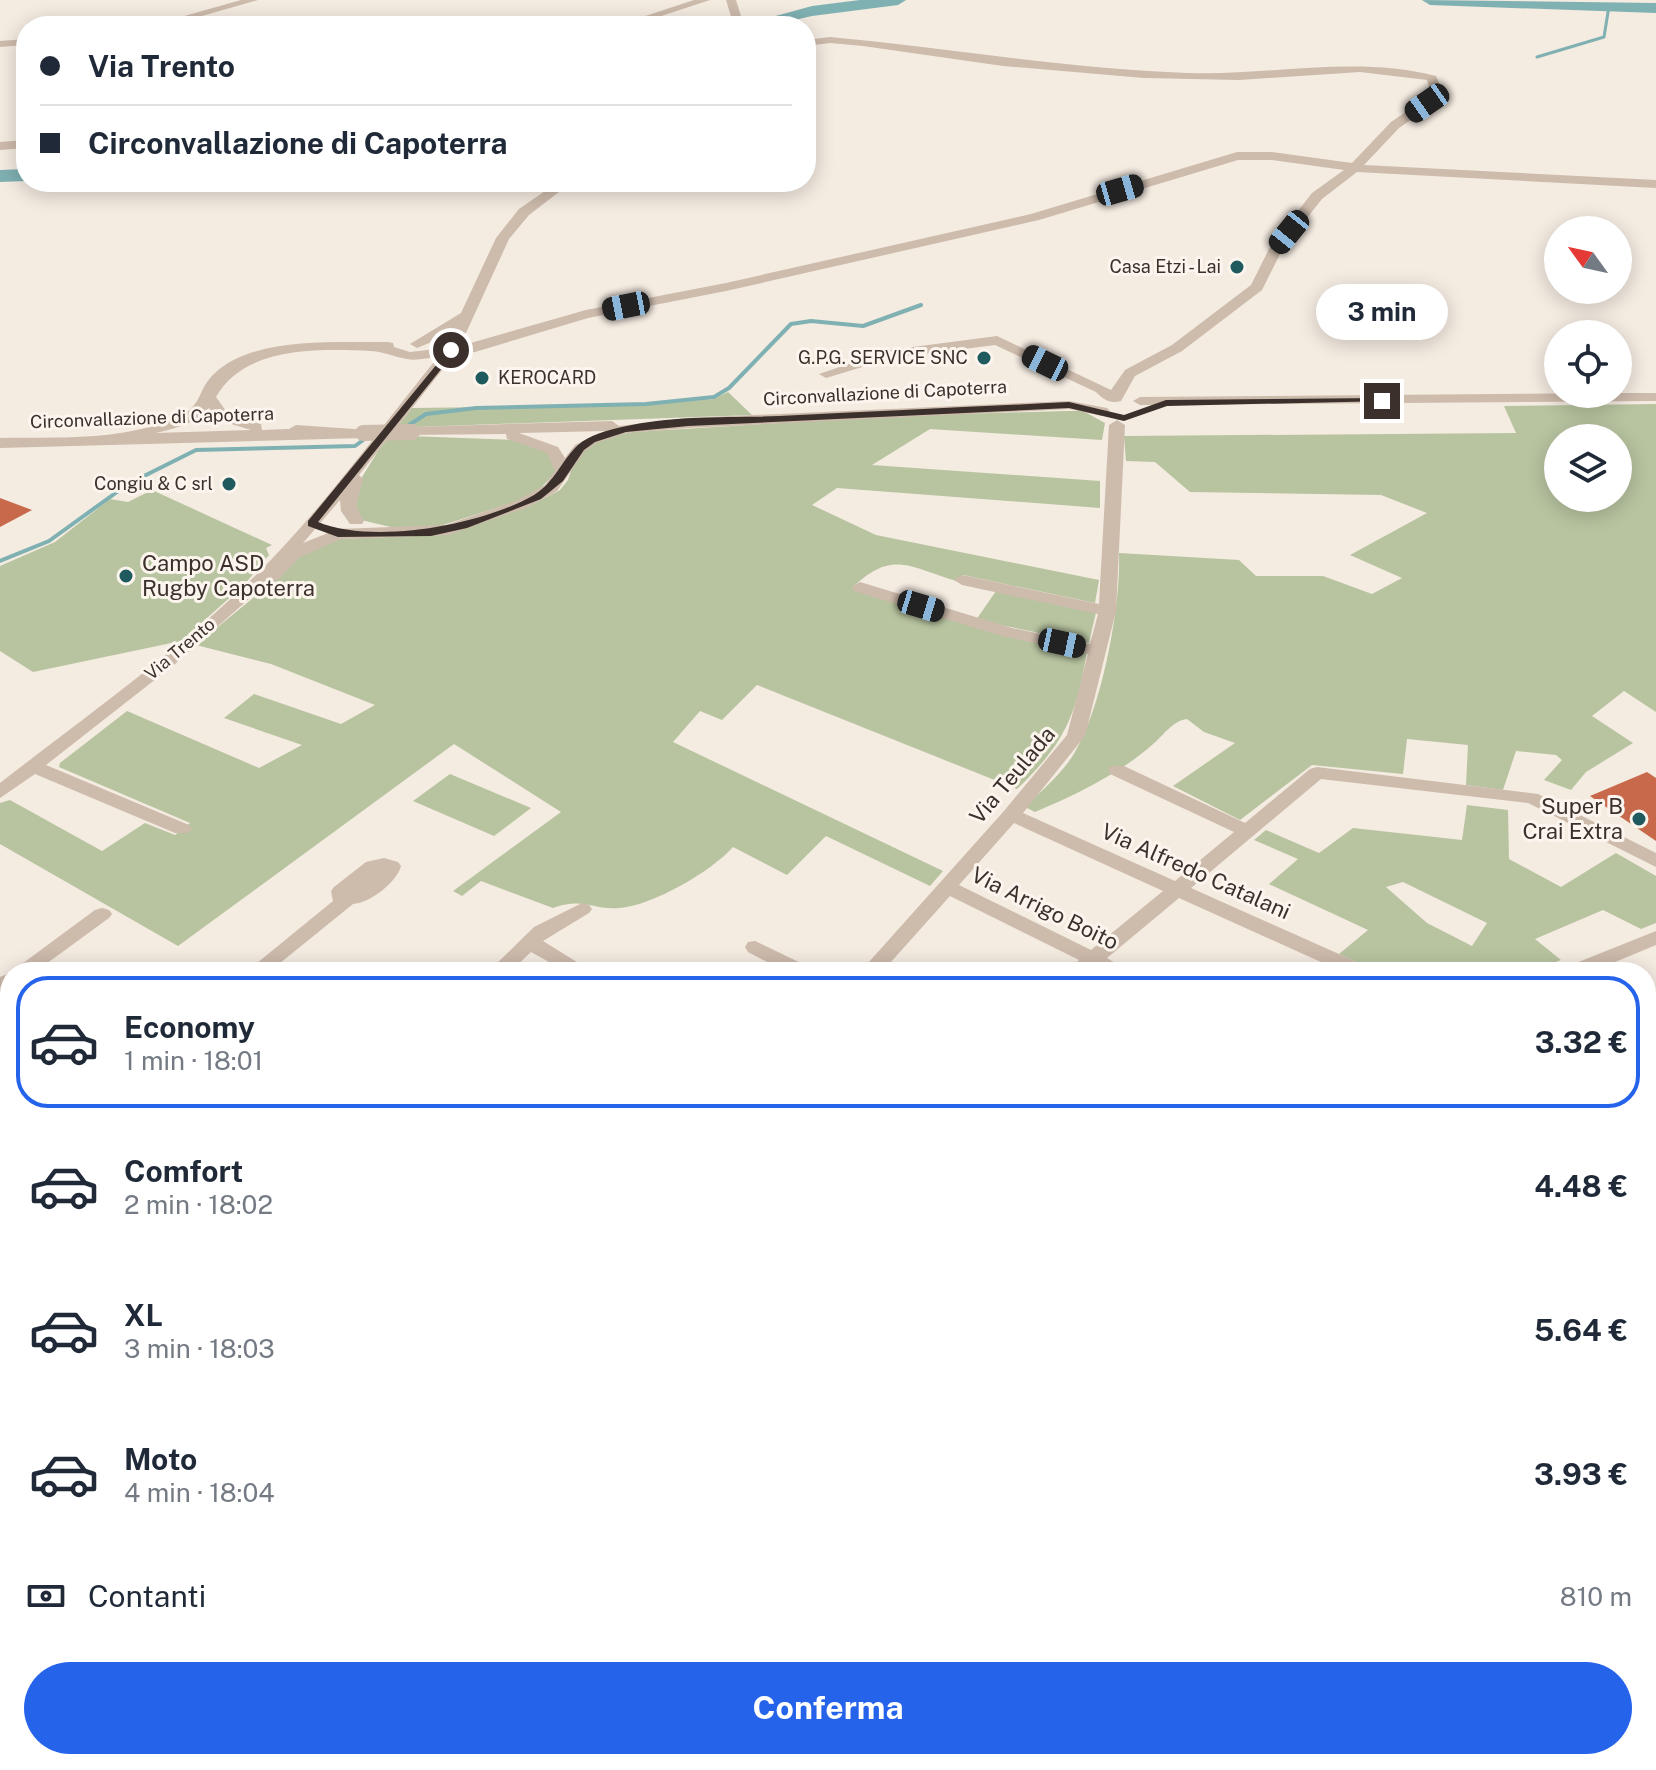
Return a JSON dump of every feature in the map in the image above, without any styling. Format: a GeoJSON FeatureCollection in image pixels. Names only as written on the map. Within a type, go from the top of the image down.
{"type":"FeatureCollection","features":[{"type":"Feature","properties":{"kind":"street"},"geometry":{"type":"LineString","coordinates":[[192,16],[253,0]]}},
{"type":"Feature","properties":{"kind":"street"},"geometry":{"type":"LineString","coordinates":[[653,16],[705,0]]}},
{"type":"Feature","properties":{"kind":"street"},"geometry":{"type":"LineString","coordinates":[[816,42],[845,41],[1065,71],[1240,77],[1375,68],[1402,69],[1432,78],[1436,90],[1427,103],[1395,125],[1354,168],[1317,196],[1275,250],[1257,287],[1177,348],[1130,373],[1120,406]]}},
{"type":"Feature","properties":{"kind":"street"},"geometry":{"type":"LineString","coordinates":[[123,437],[175,424],[192,416],[202,408],[212,386],[227,371],[269,353],[311,347],[470,349],[586,314],[726,287],[1034,217],[1237,156],[1256,155],[1354,168],[1503,180],[1656,184]]}},
{"type":"Feature","properties":{"kind":"street","name":"Via Trento"},"geometry":{"type":"LineString","coordinates":[[0,792],[169,660],[260,580],[312,524],[451,350],[503,238],[524,212],[552,192]]}},
{"type":"Feature","properties":{"kind":"street"},"geometry":{"type":"LineString","coordinates":[[414,350],[469,314]]}},
{"type":"Feature","properties":{"kind":"street"},"geometry":{"type":"LineString","coordinates":[[826,374],[890,354],[997,340],[1101,389],[1120,406],[1656,397]]}},
{"type":"Feature","properties":{"kind":"street"},"geometry":{"type":"LineString","coordinates":[[414,350],[423,372],[424,385]]}},
{"type":"Feature","properties":{"kind":"street"},"geometry":{"type":"LineString","coordinates":[[208,396],[213,408],[233,421],[306,433]]}},
{"type":"Feature","properties":{"kind":"street","name":"Circonvallazione di Capoterra"},"geometry":{"type":"LineString","coordinates":[[0,443],[123,437],[436,432],[1069,405],[1120,406]]}},
{"type":"Feature","properties":{"kind":"street","name":"Via Teulada"},"geometry":{"type":"LineString","coordinates":[[879,962],[1011,815],[1076,736],[1107,611],[1120,406]]}},
{"type":"Feature","properties":{"kind":"street"},"geometry":{"type":"LineString","coordinates":[[260,580],[273,575],[294,553],[338,534],[431,532],[463,526],[538,497],[551,488],[580,448],[608,434],[695,422]]}},
{"type":"Feature","properties":{"kind":"street"},"geometry":{"type":"LineString","coordinates":[[436,432],[526,439],[553,450],[563,471]]}},
{"type":"Feature","properties":{"kind":"street"},"geometry":{"type":"LineString","coordinates":[[356,467],[347,506],[356,521]]}},
{"type":"Feature","properties":{"kind":"street"},"geometry":{"type":"LineString","coordinates":[[312,524],[356,521],[390,532]]}},
{"type":"Feature","properties":{"kind":"street"},"geometry":{"type":"LineString","coordinates":[[312,524],[338,534]]}},
{"type":"Feature","properties":{"kind":"street"},"geometry":{"type":"LineString","coordinates":[[962,580],[1107,611]]}},
{"type":"Feature","properties":{"kind":"street"},"geometry":{"type":"LineString","coordinates":[[860,587],[1008,632],[1098,651]]}},
{"type":"Feature","properties":{"kind":"street"},"geometry":{"type":"LineString","coordinates":[[33,766],[182,829]]}},
{"type":"Feature","properties":{"kind":"street"},"geometry":{"type":"LineString","coordinates":[[1117,770],[1247,831]]}},
{"type":"Feature","properties":{"kind":"street"},"geometry":{"type":"LineString","coordinates":[[1089,962],[1321,772],[1531,798],[1656,861]]}},
{"type":"Feature","properties":{"kind":"street","name":"Via Alfredo Catalani"},"geometry":{"type":"LineString","coordinates":[[1011,815],[1339,962]]}},
{"type":"Feature","properties":{"kind":"street","name":"Via Arrigo Boito"},"geometry":{"type":"LineString","coordinates":[[948,887],[1080,962]]}},
{"type":"Feature","properties":{"kind":"street"},"geometry":{"type":"LineString","coordinates":[[268,962],[346,900]]}},
{"type":"Feature","properties":{"kind":"street"},"geometry":{"type":"LineString","coordinates":[[508,962],[541,931],[582,909]]}},
{"type":"Feature","properties":{"kind":"street"},"geometry":{"type":"LineString","coordinates":[[35,962],[102,914]]}},
{"type":"Feature","properties":{"kind":"street"},"geometry":{"type":"LineString","coordinates":[[1597,962],[1656,937]]}},
{"type":"Feature","properties":{"kind":"street"},"geometry":{"type":"LineString","coordinates":[[529,942],[565,962]]}},
{"type":"Feature","properties":{"kind":"street"},"geometry":{"type":"LineString","coordinates":[[755,947],[783,962]]}},
{"type":"Feature","properties":{"kind":"green space"},"geometry":{"type":"Polygon","coordinates":[[[728,392],[752,415],[415,427],[409,436],[519,440],[548,451],[556,472],[537,492],[524,499],[437,527],[395,528],[361,520],[354,505],[356,487],[378,451],[412,408],[647,405],[714,399],[728,392]]]}},
{"type":"Feature","properties":{"kind":"green space"},"geometry":{"type":"Polygon","coordinates":[[[1632,404],[1656,404],[1656,712],[1624,691],[1592,716],[1633,743],[1586,772],[1571,790],[1544,780],[1562,760],[1556,755],[1516,751],[1503,790],[1466,785],[1468,745],[1407,739],[1403,774],[1312,765],[1240,820],[1173,786],[1235,743],[1204,732],[1187,719],[1172,726],[1139,756],[1096,783],[1035,812],[1025,807],[1070,760],[1094,709],[1113,627],[1119,553],[1239,560],[1256,576],[1323,576],[1372,594],[1402,578],[1350,555],[1427,513],[1381,495],[1190,492],[1155,462],[1126,461],[1124,436],[1516,433],[1504,406],[1632,408],[1632,404]]]}},
{"type":"Feature","properties":{"kind":"green space"},"geometry":{"type":"Polygon","coordinates":[[[1083,411],[1105,423],[1102,440],[930,429],[872,465],[1100,481],[1100,508],[837,488],[812,505],[876,535],[1099,580],[1095,603],[963,575],[957,581],[902,565],[879,568],[852,588],[1087,652],[1078,694],[1066,727],[1047,757],[1017,789],[757,685],[722,720],[700,711],[673,742],[943,871],[930,886],[826,836],[787,875],[733,847],[680,886],[633,906],[609,908],[573,904],[553,908],[481,881],[462,896],[453,891],[561,812],[454,744],[178,946],[0,844],[0,803],[10,800],[102,851],[145,823],[175,835],[190,823],[59,767],[60,763],[127,711],[259,768],[302,745],[224,718],[254,694],[341,724],[375,705],[271,664],[196,645],[259,593],[291,559],[333,539],[442,535],[527,507],[560,490],[568,480],[573,464],[588,446],[610,436],[891,416],[1083,411]]]}},
{"type":"Feature","properties":{"kind":"green space","name":"Campo ASD Rugby Capoterra"},"geometry":{"type":"Polygon","coordinates":[[[152,490],[272,545],[266,548],[269,555],[244,585],[181,641],[33,672],[0,651],[0,566],[55,542],[110,499],[128,502],[152,490]]]}},
{"type":"Feature","properties":{"kind":"green space"},"geometry":{"type":"Polygon","coordinates":[[[996,591],[1096,612],[1089,643],[976,620],[996,591]]]}},
{"type":"Feature","properties":{"kind":"green space"},"geometry":{"type":"Polygon","coordinates":[[[450,774],[531,808],[494,836],[413,801],[450,774]]]}},
{"type":"Feature","properties":{"kind":"green space"},"geometry":{"type":"Polygon","coordinates":[[[1467,805],[1508,810],[1509,859],[1561,887],[1616,853],[1656,876],[1656,923],[1641,929],[1603,910],[1535,939],[1561,960],[1556,962],[1357,962],[1339,954],[1368,930],[1269,884],[1298,859],[1254,840],[1266,830],[1319,853],[1353,828],[1462,840],[1467,805]],[[1403,882],[1386,887],[1427,923],[1472,946],[1487,923],[1403,882]]]}},
{"type":"Feature","properties":{"kind":"building"},"geometry":{"type":"Polygon","coordinates":[[[0,498],[32,510],[0,527],[0,498]]]}},
{"type":"Feature","properties":{"kind":"building","name":"Super B Crai Extra"},"geometry":{"type":"Polygon","coordinates":[[[1647,772],[1656,778],[1656,841],[1590,796],[1647,772]]]}},
{"type":"Feature","properties":{"kind":"waterway"},"geometry":{"type":"LineString","coordinates":[[790,16],[898,0]]}},
{"type":"Feature","properties":{"kind":"waterway"},"geometry":{"type":"LineString","coordinates":[[1430,0],[1656,8]]}},
{"type":"Feature","properties":{"kind":"waterway"},"geometry":{"type":"LineString","coordinates":[[1537,57],[1604,37],[1609,6]]}},
{"type":"Feature","properties":{"kind":"waterway"},"geometry":{"type":"LineString","coordinates":[[0,176],[16,175]]}},
{"type":"Feature","properties":{"kind":"waterway"},"geometry":{"type":"LineString","coordinates":[[409,425],[426,414],[476,408],[646,404],[714,397],[729,388],[791,324],[811,321],[863,326],[921,305]]}},
{"type":"Feature","properties":{"kind":"waterway"},"geometry":{"type":"LineString","coordinates":[[0,561],[49,541],[128,484],[196,450],[355,446],[366,438]]}},
{"type":"Feature","properties":{"kind":"place","name":"Casa Etzi - Lai"},"geometry":{"type":"Point","coordinates":[1237,267]}},
{"type":"Feature","properties":{"kind":"place","name":"G.P.G. SERVICE SNC"},"geometry":{"type":"Point","coordinates":[984,358]}},
{"type":"Feature","properties":{"kind":"place","name":"KEROCARD"},"geometry":{"type":"Point","coordinates":[482,378]}},
{"type":"Feature","properties":{"kind":"place","name":"Congiu & C srl"},"geometry":{"type":"Point","coordinates":[229,484]}},
{"type":"Feature","properties":{"kind":"place","name":"Campo ASD Rugby Capoterra"},"geometry":{"type":"Point","coordinates":[126,576]}},
{"type":"Feature","properties":{"kind":"place","name":"Super B Crai Extra"},"geometry":{"type":"Point","coordinates":[1639,819]}},
{"type":"Feature","properties":{"kind":"route"},"geometry":{"type":"LineString","coordinates":[[451,350],[312,524],[338,534],[431,532],[463,526],[538,497],[560,479],[580,448],[592,440],[625,429],[853,414],[1069,405],[1124,418],[1138,416],[1145,410],[1166,403],[1382,401]]}}]}
